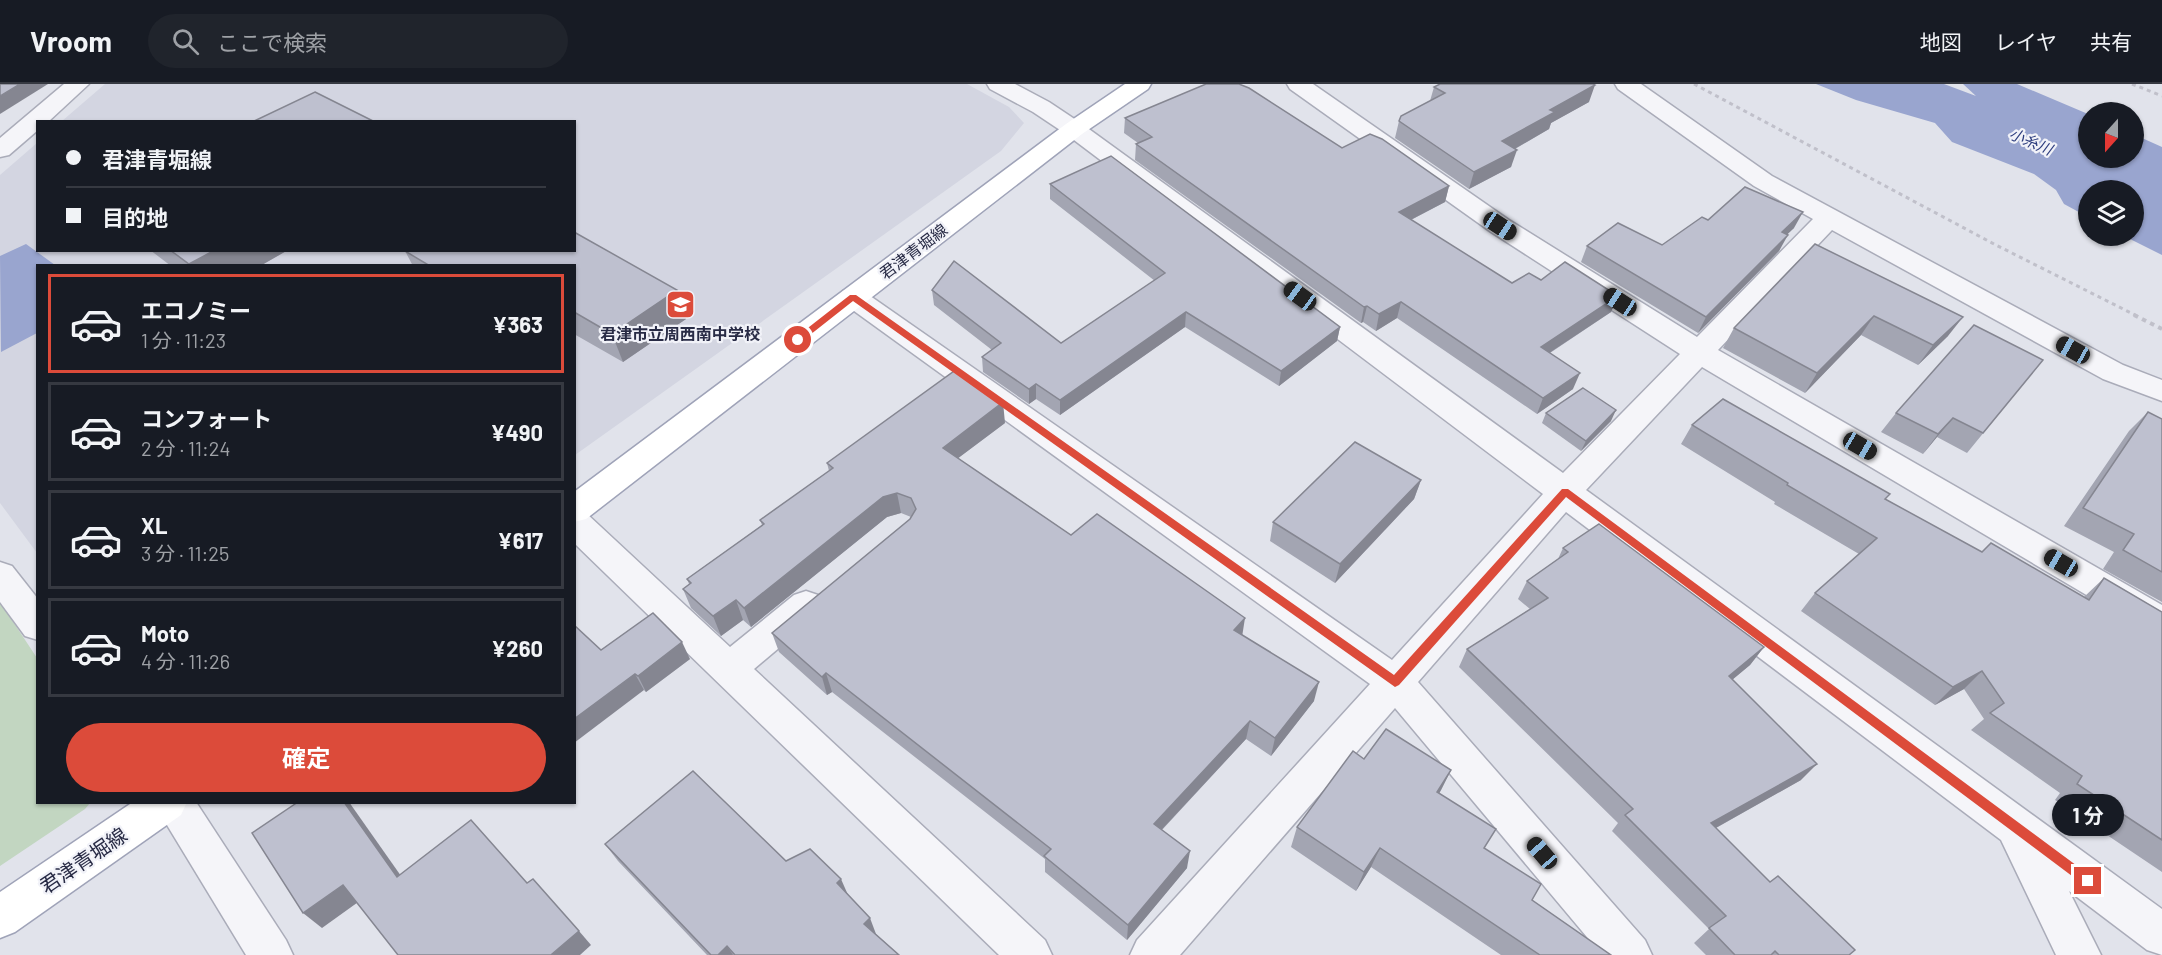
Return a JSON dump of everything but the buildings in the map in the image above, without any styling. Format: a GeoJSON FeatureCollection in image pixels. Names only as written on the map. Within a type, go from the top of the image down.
{"type":"FeatureCollection","features":[{"type":"Feature","properties":{"kind":"main road","name":"君津青堀線"},"geometry":{"type":"LineString","coordinates":[[576,508],[1074,129],[1140,84]]}},
{"type":"Feature","properties":{"kind":"main road","name":"君津青堀線"},"geometry":{"type":"LineString","coordinates":[[0,917],[164,804]]}},
{"type":"Feature","properties":{"kind":"street"},"geometry":{"type":"LineString","coordinates":[[0,150],[78,84]]}},
{"type":"Feature","properties":{"kind":"street"},"geometry":{"type":"LineString","coordinates":[[998,84],[1041,107],[1074,129],[2162,935]]}},
{"type":"Feature","properties":{"kind":"street"},"geometry":{"type":"LineString","coordinates":[[1298,84],[1500,226],[1700,353],[2162,622]]}},
{"type":"Feature","properties":{"kind":"street"},"geometry":{"type":"LineString","coordinates":[[1626,84],[1763,181],[2113,372],[2162,391]]}},
{"type":"Feature","properties":{"kind":"street"},"geometry":{"type":"LineString","coordinates":[[1152,955],[1565,491],[1830,217]]}},
{"type":"Feature","properties":{"kind":"street"},"geometry":{"type":"LineString","coordinates":[[853,297],[1395,682],[1630,955]]}},
{"type":"Feature","properties":{"kind":"street"},"geometry":{"type":"LineString","coordinates":[[576,524],[1030,955]]}},
{"type":"Feature","properties":{"kind":"street"},"geometry":{"type":"LineString","coordinates":[[0,576],[36,623]]}},
{"type":"Feature","properties":{"kind":"street"},"geometry":{"type":"LineString","coordinates":[[729,669],[828,587]]}},
{"type":"Feature","properties":{"kind":"street"},"geometry":{"type":"LineString","coordinates":[[174,804],[271,955]]}},
{"type":"Feature","properties":{"kind":"street"},"geometry":{"type":"LineString","coordinates":[[2014,827],[2079,955]]}},
{"type":"Feature","properties":{"kind":"path"},"geometry":{"type":"LineString","coordinates":[[1694,84],[1984,239],[2162,329]]}},
{"type":"Feature","properties":{"kind":"path"},"geometry":{"type":"LineString","coordinates":[[2132,84],[2162,96]]}},
{"type":"Feature","properties":{"kind":"shaded area","name":"君津市立周西南中学校"},"geometry":{"type":"Polygon","coordinates":[[[105,84],[967,84],[1009,107],[1024,123],[1001,151],[576,454],[576,264],[36,264],[36,552],[0,503],[0,175],[36,144],[36,252],[576,252],[576,120],[63,120],[105,84]]]}},
{"type":"Feature","properties":{"kind":"green space"},"geometry":{"type":"Polygon","coordinates":[[[0,602],[36,656],[36,804],[89,804],[0,866],[0,602]]]}},
{"type":"Feature","properties":{"kind":"water","name":"小糸川"},"geometry":{"type":"Polygon","coordinates":[[[1816,84],[1944,84],[1976,96],[1963,84],[2017,84],[2078,110],[2078,168],[2144,168],[2144,139],[2162,147],[2162,255],[2144,246],[2144,180],[2078,180],[2078,212],[2064,204],[2056,190],[2034,174],[1952,142],[1935,123],[1856,100],[1816,84]]]}},
{"type":"Feature","properties":{"kind":"water"},"geometry":{"type":"Polygon","coordinates":[[[26,244],[54,264],[36,264],[36,334],[1,352],[0,256],[26,244]]]}},
{"type":"Feature","properties":{"kind":"place","name":"君津市立周西南中学校"},"geometry":{"type":"Point","coordinates":[680,305]}},
{"type":"Feature","properties":{"kind":"route"},"geometry":{"type":"LineString","coordinates":[[798,340],[853,297],[1395,682],[1565,491],[2088,881]]}}]}
